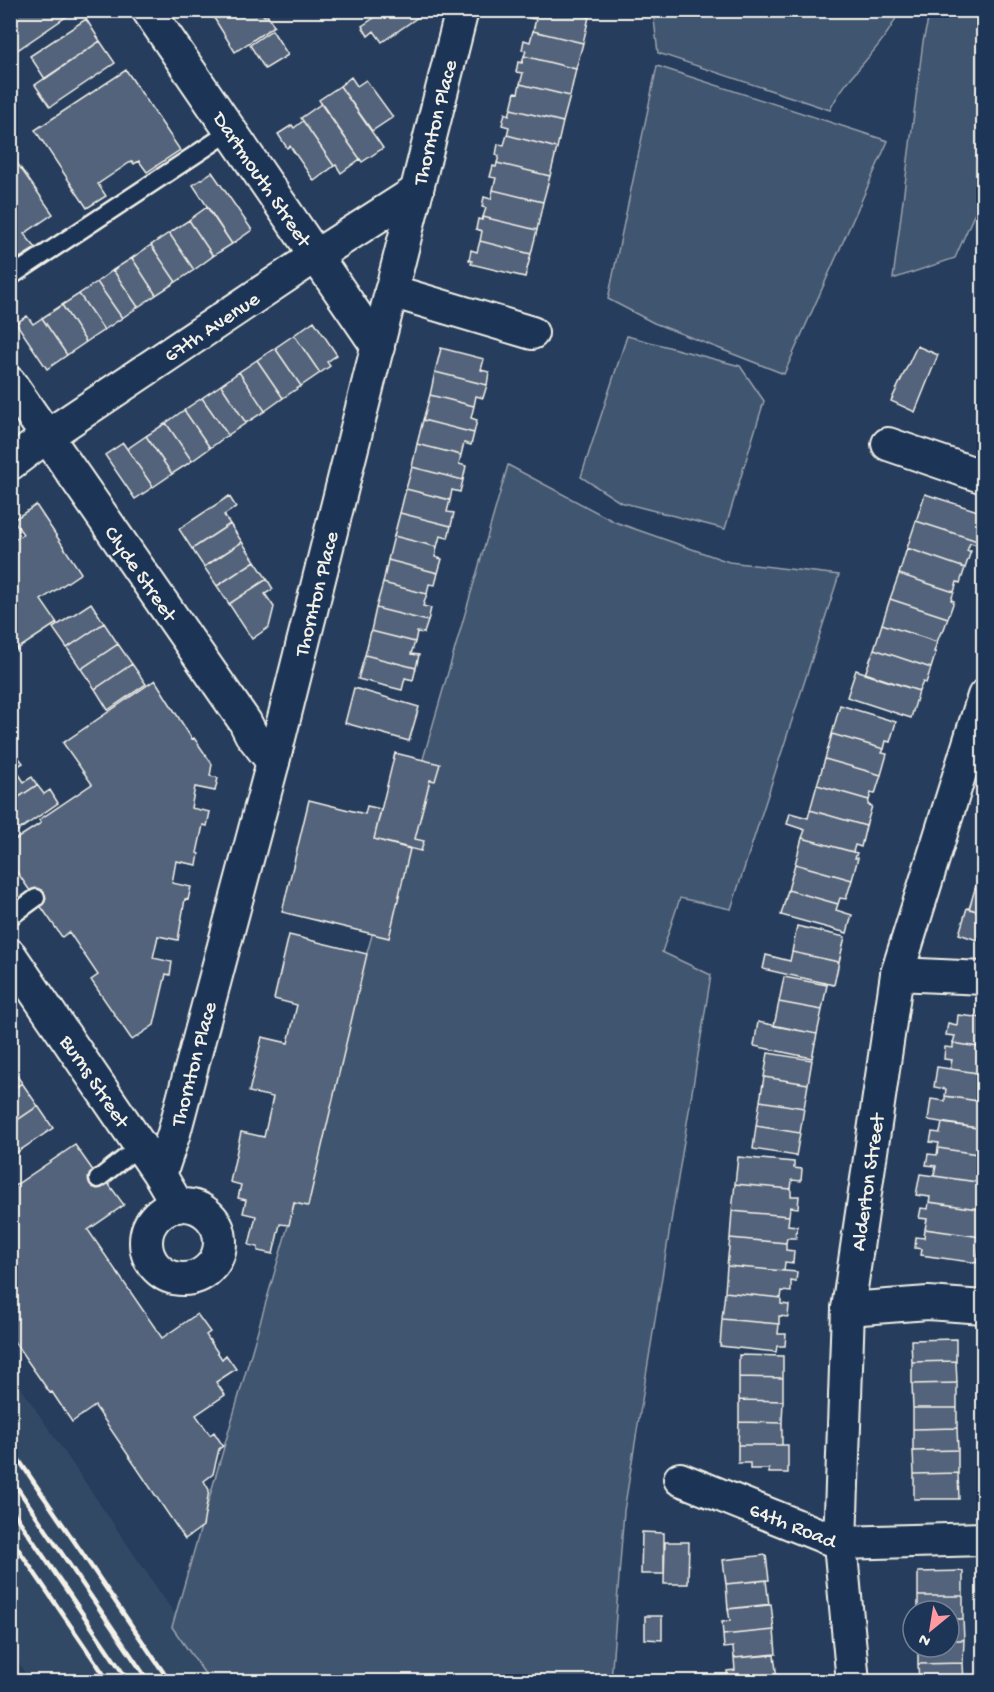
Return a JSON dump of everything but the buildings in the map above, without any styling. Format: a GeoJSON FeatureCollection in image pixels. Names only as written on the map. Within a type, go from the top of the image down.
{"type":"FeatureCollection","features":[{"type":"Feature","properties":{"kind":"street","name":"Dartmouth Street"},"geometry":{"type":"LineString","coordinates":[[148,10],[378,347]]}},
{"type":"Feature","properties":{"kind":"street","name":"Thornton Place"},"geometry":{"type":"LineString","coordinates":[[160,1175],[174,1133],[273,762],[462,10]]}},
{"type":"Feature","properties":{"kind":"street","name":"67th Avenue"},"geometry":{"type":"LineString","coordinates":[[10,464],[47,436],[317,255],[417,192]]}},
{"type":"Feature","properties":{"kind":"street"},"geometry":{"type":"LineString","coordinates":[[391,291],[532,333]]}},
{"type":"Feature","properties":{"kind":"street","name":"Clyde Street"},"geometry":{"type":"LineString","coordinates":[[10,383],[245,722],[251,734],[273,762]]}},
{"type":"Feature","properties":{"kind":"street"},"geometry":{"type":"LineString","coordinates":[[888,444],[984,477]]}},
{"type":"Feature","properties":{"kind":"street","name":"Alderton Street"},"geometry":{"type":"LineString","coordinates":[[853,1682],[840,1544],[848,1309],[897,974],[984,696]]}},
{"type":"Feature","properties":{"kind":"street","name":"Burns Street"},"geometry":{"type":"LineString","coordinates":[[10,955],[160,1175],[178,1206]]}},
{"type":"Feature","properties":{"kind":"street"},"geometry":{"type":"LineString","coordinates":[[897,974],[984,978]]}},
{"type":"Feature","properties":{"kind":"street"},"geometry":{"type":"LineString","coordinates":[[848,1309],[928,1303],[984,1307]]}},
{"type":"Feature","properties":{"kind":"street","name":"64th Road"},"geometry":{"type":"LineString","coordinates":[[680,1479],[840,1544],[984,1539]]}},
{"type":"Feature","properties":{"kind":"lane"},"geometry":{"type":"LineString","coordinates":[[10,277],[231,131]]}},
{"type":"Feature","properties":{"kind":"lane"},"geometry":{"type":"LineString","coordinates":[[10,916],[36,898]]}},
{"type":"Feature","properties":{"kind":"lane"},"geometry":{"type":"LineString","coordinates":[[98,1179],[140,1146]]}},
{"type":"Feature","properties":{"kind":"shaded area"},"geometry":{"type":"Polygon","coordinates":[[[653,10],[899,11],[884,37],[846,84],[830,110],[658,53],[653,10]]]}},
{"type":"Feature","properties":{"kind":"shaded area"},"geometry":{"type":"Polygon","coordinates":[[[930,11],[983,11],[983,194],[955,258],[893,279],[923,42],[930,11]]]}},
{"type":"Feature","properties":{"kind":"shaded area"},"geometry":{"type":"Polygon","coordinates":[[[657,66],[888,141],[784,374],[654,323],[608,299],[657,66]]]}},
{"type":"Feature","properties":{"kind":"shaded area"},"geometry":{"type":"Polygon","coordinates":[[[627,336],[740,366],[764,401],[725,529],[620,502],[581,477],[627,336]]]}},
{"type":"Feature","properties":{"kind":"shaded area"},"geometry":{"type":"Polygon","coordinates":[[[508,465],[615,522],[729,562],[839,575],[731,909],[680,898],[662,952],[711,975],[624,1511],[611,1681],[210,1681],[172,1627],[508,465]]]}},
{"type":"Feature","properties":{"kind":"shaded area"},"geometry":{"type":"Polygon","coordinates":[[[10,1372],[191,1638],[482,1681],[30,1681],[11,1650],[10,1372]]]}},
{"type":"Feature","properties":{"kind":"railway"},"geometry":{"type":"LineString","coordinates":[[10,1447],[170,1682]]}},
{"type":"Feature","properties":{"kind":"railway"},"geometry":{"type":"LineString","coordinates":[[10,1477],[149,1682]]}},
{"type":"Feature","properties":{"kind":"railway"},"geometry":{"type":"LineString","coordinates":[[10,1507],[129,1682]]}},
{"type":"Feature","properties":{"kind":"railway"},"geometry":{"type":"LineString","coordinates":[[10,1537],[109,1682]]}}]}
